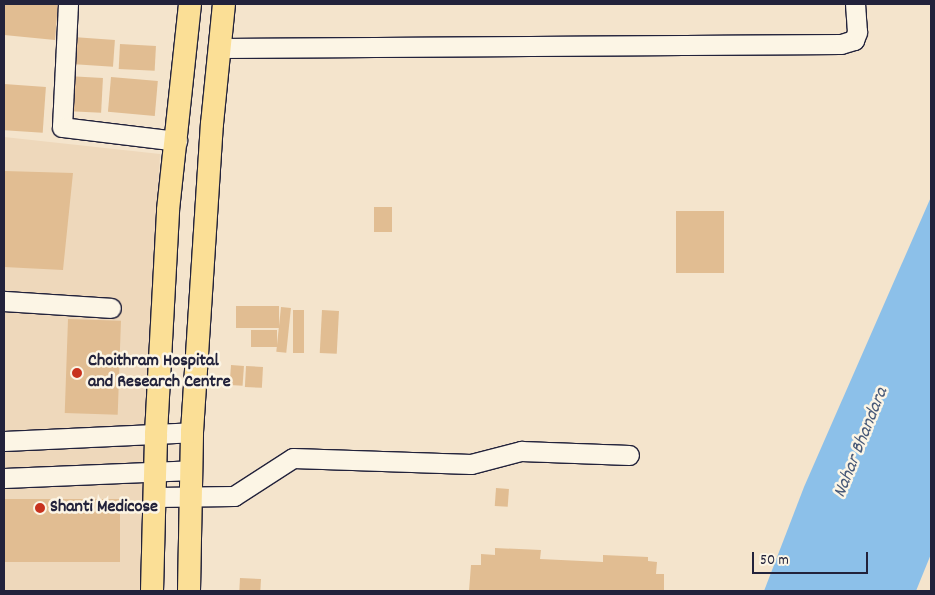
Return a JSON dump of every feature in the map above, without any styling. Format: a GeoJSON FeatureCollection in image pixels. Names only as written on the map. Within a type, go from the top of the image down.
{"type":"FeatureCollection","features":[{"type":"Feature","properties":{"kind":"main road"},"geometry":{"type":"LineString","coordinates":[[152,591],[156,434],[168,210],[177,141],[190,4]]}},
{"type":"Feature","properties":{"kind":"main road"},"geometry":{"type":"LineString","coordinates":[[189,591],[192,432],[212,124],[224,4]]}},
{"type":"Feature","properties":{"kind":"lane"},"geometry":{"type":"LineString","coordinates":[[68,4],[62,127],[177,141]]}},
{"type":"Feature","properties":{"kind":"lane"},"geometry":{"type":"LineString","coordinates":[[221,48],[841,44],[854,40],[857,32],[855,4]]}},
{"type":"Feature","properties":{"kind":"lane"},"geometry":{"type":"LineString","coordinates":[[4,301],[111,308]]}},
{"type":"Feature","properties":{"kind":"lane"},"geometry":{"type":"LineString","coordinates":[[4,441],[192,432]]}},
{"type":"Feature","properties":{"kind":"lane"},"geometry":{"type":"LineString","coordinates":[[155,496],[234,496],[293,458],[471,464],[521,451],[629,456]]}},
{"type":"Feature","properties":{"kind":"lane"},"geometry":{"type":"LineString","coordinates":[[4,478],[156,470],[192,470]]}},
{"type":"Feature","properties":{"kind":"shaded area","name":"Choithram Hospital and Research Centre"},"geometry":{"type":"Polygon","coordinates":[[[4,137],[160,154],[142,591],[4,591],[4,137]]]}},
{"type":"Feature","properties":{"kind":"water","name":"Nahar Bhandara"},"geometry":{"type":"Polygon","coordinates":[[[931,197],[931,554],[916,591],[764,591],[804,487],[931,197]]]}},
{"type":"Feature","properties":{"kind":"building"},"geometry":{"type":"Polygon","coordinates":[[[4,4],[58,4],[55,40],[4,35],[4,4]]]}},
{"type":"Feature","properties":{"kind":"building"},"geometry":{"type":"Polygon","coordinates":[[[73,37],[115,40],[113,67],[71,64],[73,37]]]}},
{"type":"Feature","properties":{"kind":"building"},"geometry":{"type":"Polygon","coordinates":[[[120,44],[156,46],[155,71],[119,69],[120,44]]]}},
{"type":"Feature","properties":{"kind":"building"},"geometry":{"type":"Polygon","coordinates":[[[67,76],[103,78],[101,113],[65,111],[67,76]]]}},
{"type":"Feature","properties":{"kind":"building"},"geometry":{"type":"Polygon","coordinates":[[[111,77],[158,81],[155,116],[108,112],[111,77]]]}},
{"type":"Feature","properties":{"kind":"building"},"geometry":{"type":"Polygon","coordinates":[[[4,84],[46,87],[43,133],[4,130],[4,84]]]}},
{"type":"Feature","properties":{"kind":"building"},"geometry":{"type":"Polygon","coordinates":[[[4,171],[73,173],[63,270],[4,267],[4,171]]]}},
{"type":"Feature","properties":{"kind":"building"},"geometry":{"type":"Polygon","coordinates":[[[374,207],[392,207],[392,232],[374,232],[374,207]]]}},
{"type":"Feature","properties":{"kind":"building"},"geometry":{"type":"Polygon","coordinates":[[[676,211],[724,211],[724,273],[676,273],[676,211]]]}},
{"type":"Feature","properties":{"kind":"building"},"geometry":{"type":"Polygon","coordinates":[[[236,306],[279,306],[279,328],[236,328],[236,306]]]}},
{"type":"Feature","properties":{"kind":"building"},"geometry":{"type":"Polygon","coordinates":[[[281,307],[291,308],[286,353],[276,352],[281,307]]]}},
{"type":"Feature","properties":{"kind":"building"},"geometry":{"type":"Polygon","coordinates":[[[293,310],[304,310],[304,353],[293,353],[293,310]]]}},
{"type":"Feature","properties":{"kind":"building"},"geometry":{"type":"Polygon","coordinates":[[[322,310],[339,311],[337,354],[320,353],[322,310]]]}},
{"type":"Feature","properties":{"kind":"building"},"geometry":{"type":"Polygon","coordinates":[[[68,319],[121,321],[118,415],[65,413],[68,319]]]}},
{"type":"Feature","properties":{"kind":"building"},"geometry":{"type":"Polygon","coordinates":[[[251,330],[277,330],[277,347],[251,347],[251,330]]]}},
{"type":"Feature","properties":{"kind":"building"},"geometry":{"type":"Polygon","coordinates":[[[231,365],[244,366],[243,386],[230,385],[231,365]]]}},
{"type":"Feature","properties":{"kind":"building"},"geometry":{"type":"Polygon","coordinates":[[[246,366],[263,367],[262,388],[245,387],[246,366]]]}},
{"type":"Feature","properties":{"kind":"building"},"geometry":{"type":"Polygon","coordinates":[[[496,488],[509,489],[508,507],[495,506],[496,488]]]}},
{"type":"Feature","properties":{"kind":"building"},"geometry":{"type":"Polygon","coordinates":[[[4,499],[120,499],[120,562],[4,562],[4,499]]]}},
{"type":"Feature","properties":{"kind":"building"},"geometry":{"type":"Polygon","coordinates":[[[495,548],[541,550],[540,559],[603,562],[603,555],[648,557],[648,561],[657,562],[656,574],[664,574],[664,591],[469,591],[471,565],[481,565],[481,554],[495,555],[495,548]]]}},
{"type":"Feature","properties":{"kind":"building"},"geometry":{"type":"Polygon","coordinates":[[[240,578],[261,579],[260,591],[239,591],[240,578]]]}},
{"type":"Feature","properties":{"kind":"place","name":"Choithram Hospital and Research Centre"},"geometry":{"type":"Point","coordinates":[77,373]}},
{"type":"Feature","properties":{"kind":"place","name":"Shanti Medicose"},"geometry":{"type":"Point","coordinates":[40,508]}}]}
